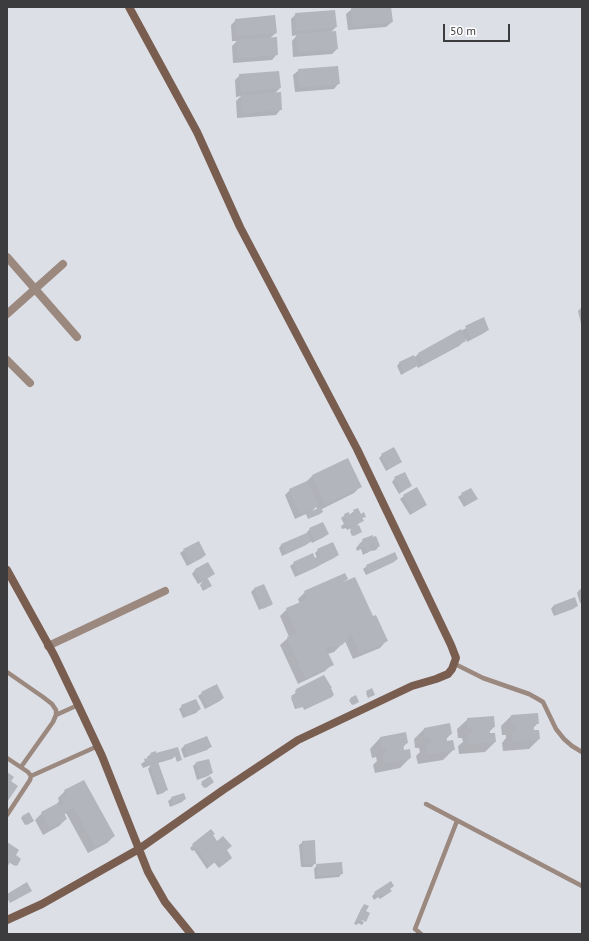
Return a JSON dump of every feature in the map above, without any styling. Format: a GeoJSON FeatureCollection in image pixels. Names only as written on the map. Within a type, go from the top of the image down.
{"type":"FeatureCollection","features":[{"type":"Feature","properties":{"kind":"street"},"geometry":{"type":"LineString","coordinates":[[7,920],[42,904],[139,849],[217,794],[295,742],[412,686],[442,677],[452,669],[456,658],[357,449],[240,227],[196,132],[129,7]]}},
{"type":"Feature","properties":{"kind":"street"},"geometry":{"type":"LineString","coordinates":[[7,257],[77,336]]}},
{"type":"Feature","properties":{"kind":"street"},"geometry":{"type":"LineString","coordinates":[[7,314],[63,264]]}},
{"type":"Feature","properties":{"kind":"street"},"geometry":{"type":"LineString","coordinates":[[7,360],[30,383]]}},
{"type":"Feature","properties":{"kind":"street"},"geometry":{"type":"LineString","coordinates":[[7,570],[48,646],[95,747],[148,872],[165,902],[191,934]]}},
{"type":"Feature","properties":{"kind":"street"},"geometry":{"type":"LineString","coordinates":[[48,646],[165,591]]}},
{"type":"Feature","properties":{"kind":"lane"},"geometry":{"type":"LineString","coordinates":[[455,664],[483,678],[529,694],[543,702],[556,729],[564,739],[582,752]]}},
{"type":"Feature","properties":{"kind":"lane"},"geometry":{"type":"LineString","coordinates":[[7,672],[52,704],[56,710],[56,715]]}},
{"type":"Feature","properties":{"kind":"lane"},"geometry":{"type":"LineString","coordinates":[[21,768],[56,715],[75,706]]}},
{"type":"Feature","properties":{"kind":"lane"},"geometry":{"type":"LineString","coordinates":[[7,815],[30,780],[31,776],[95,747]]}},
{"type":"Feature","properties":{"kind":"lane"},"geometry":{"type":"LineString","coordinates":[[7,758],[31,776]]}},
{"type":"Feature","properties":{"kind":"lane"},"geometry":{"type":"LineString","coordinates":[[426,804],[582,886]]}},
{"type":"Feature","properties":{"kind":"lane"},"geometry":{"type":"LineString","coordinates":[[421,934],[415,929],[457,821]]}},
{"type":"Feature","properties":{"kind":"building"},"geometry":{"type":"Polygon","coordinates":[[[391,7],[393,22],[353,26],[351,8],[391,7]]]}},
{"type":"Feature","properties":{"kind":"building"},"geometry":{"type":"Polygon","coordinates":[[[335,10],[337,27],[297,31],[295,13],[335,10]]]}},
{"type":"Feature","properties":{"kind":"building"},"geometry":{"type":"Polygon","coordinates":[[[275,15],[277,33],[237,36],[235,19],[275,15]]]}},
{"type":"Feature","properties":{"kind":"building"},"geometry":{"type":"Polygon","coordinates":[[[336,31],[338,49],[298,52],[296,34],[336,31]]]}},
{"type":"Feature","properties":{"kind":"building"},"geometry":{"type":"Polygon","coordinates":[[[277,37],[278,55],[238,58],[236,40],[277,37]]]}},
{"type":"Feature","properties":{"kind":"building"},"geometry":{"type":"Polygon","coordinates":[[[338,66],[340,84],[300,87],[298,69],[338,66]]]}},
{"type":"Feature","properties":{"kind":"building"},"geometry":{"type":"Polygon","coordinates":[[[279,71],[281,88],[241,92],[239,74],[279,71]]]}},
{"type":"Feature","properties":{"kind":"building"},"geometry":{"type":"Polygon","coordinates":[[[281,92],[282,110],[242,113],[241,95],[281,92]]]}},
{"type":"Feature","properties":{"kind":"building"},"geometry":{"type":"Polygon","coordinates":[[[484,317],[489,330],[471,339],[465,326],[484,317]]]}},
{"type":"Feature","properties":{"kind":"building"},"geometry":{"type":"Polygon","coordinates":[[[461,329],[466,341],[423,364],[418,353],[461,329]]]}},
{"type":"Feature","properties":{"kind":"building"},"geometry":{"type":"Polygon","coordinates":[[[414,355],[419,365],[404,372],[399,362],[414,355]]]}},
{"type":"Feature","properties":{"kind":"building"},"geometry":{"type":"Polygon","coordinates":[[[394,447],[402,462],[389,469],[381,454],[394,447]]]}},
{"type":"Feature","properties":{"kind":"building"},"geometry":{"type":"Polygon","coordinates":[[[348,458],[362,487],[325,504],[312,475],[348,458]]]}},
{"type":"Feature","properties":{"kind":"building"},"geometry":{"type":"Polygon","coordinates":[[[405,472],[412,486],[402,491],[394,477],[405,472]]]}},
{"type":"Feature","properties":{"kind":"building"},"geometry":{"type":"Polygon","coordinates":[[[307,481],[318,506],[300,514],[289,489],[307,481]]]}},
{"type":"Feature","properties":{"kind":"building"},"geometry":{"type":"Polygon","coordinates":[[[417,487],[427,505],[413,513],[403,495],[417,487]]]}},
{"type":"Feature","properties":{"kind":"building"},"geometry":{"type":"Polygon","coordinates":[[[471,488],[478,499],[467,505],[461,493],[471,488]]]}},
{"type":"Feature","properties":{"kind":"building"},"geometry":{"type":"Polygon","coordinates":[[[321,507],[323,512],[309,518],[307,513],[321,507]]]}},
{"type":"Feature","properties":{"kind":"building"},"geometry":{"type":"Polygon","coordinates":[[[358,508],[361,514],[364,512],[366,517],[362,518],[364,521],[350,527],[349,525],[346,526],[344,522],[347,521],[344,514],[349,512],[350,516],[355,514],[353,510],[358,508]]]}},
{"type":"Feature","properties":{"kind":"building"},"geometry":{"type":"Polygon","coordinates":[[[323,522],[329,534],[315,540],[309,528],[323,522]]]}},
{"type":"Feature","properties":{"kind":"building"},"geometry":{"type":"Polygon","coordinates":[[[359,525],[362,532],[354,536],[350,528],[359,525]]]}},
{"type":"Feature","properties":{"kind":"building"},"geometry":{"type":"Polygon","coordinates":[[[307,533],[311,542],[286,553],[281,544],[307,533]]]}},
{"type":"Feature","properties":{"kind":"building"},"geometry":{"type":"Polygon","coordinates":[[[373,535],[373,537],[376,536],[380,546],[376,548],[373,543],[369,544],[372,550],[367,553],[364,547],[361,548],[359,544],[363,542],[362,539],[373,535]]]}},
{"type":"Feature","properties":{"kind":"building"},"geometry":{"type":"Polygon","coordinates":[[[199,541],[206,555],[191,563],[183,549],[199,541]]]}},
{"type":"Feature","properties":{"kind":"building"},"geometry":{"type":"Polygon","coordinates":[[[333,542],[339,555],[323,562],[317,549],[333,542]]]}},
{"type":"Feature","properties":{"kind":"building"},"geometry":{"type":"Polygon","coordinates":[[[395,552],[398,559],[370,573],[366,565],[395,552]]]}},
{"type":"Feature","properties":{"kind":"building"},"geometry":{"type":"Polygon","coordinates":[[[313,553],[315,558],[318,556],[322,564],[299,574],[293,562],[313,553]]]}},
{"type":"Feature","properties":{"kind":"building"},"geometry":{"type":"Polygon","coordinates":[[[208,562],[215,574],[201,581],[195,569],[208,562]]]}},
{"type":"Feature","properties":{"kind":"building"},"geometry":{"type":"Polygon","coordinates":[[[345,573],[348,579],[343,582],[355,577],[373,616],[376,615],[388,641],[360,653],[351,633],[342,645],[336,647],[325,647],[334,665],[305,678],[287,637],[297,633],[286,608],[308,599],[304,591],[345,573]]]}},
{"type":"Feature","properties":{"kind":"building"},"geometry":{"type":"Polygon","coordinates":[[[208,579],[212,586],[204,590],[201,583],[208,579]]]}},
{"type":"Feature","properties":{"kind":"building"},"geometry":{"type":"Polygon","coordinates":[[[264,584],[273,604],[263,609],[254,588],[264,584]]]}},
{"type":"Feature","properties":{"kind":"building"},"geometry":{"type":"Polygon","coordinates":[[[575,597],[578,606],[557,614],[554,605],[575,597]]]}},
{"type":"Feature","properties":{"kind":"building"},"geometry":{"type":"Polygon","coordinates":[[[324,675],[332,688],[334,695],[306,709],[304,706],[297,708],[291,696],[297,692],[296,689],[324,675]]]}},
{"type":"Feature","properties":{"kind":"building"},"geometry":{"type":"Polygon","coordinates":[[[217,684],[224,698],[208,706],[201,692],[217,684]]]}},
{"type":"Feature","properties":{"kind":"building"},"geometry":{"type":"Polygon","coordinates":[[[372,688],[375,695],[369,697],[366,691],[372,688]]]}},
{"type":"Feature","properties":{"kind":"building"},"geometry":{"type":"Polygon","coordinates":[[[356,695],[359,702],[353,705],[350,698],[356,695]]]}},
{"type":"Feature","properties":{"kind":"building"},"geometry":{"type":"Polygon","coordinates":[[[196,699],[201,709],[186,716],[181,705],[196,699]]]}},
{"type":"Feature","properties":{"kind":"building"},"geometry":{"type":"Polygon","coordinates":[[[538,713],[539,724],[533,724],[534,730],[539,730],[540,739],[513,741],[512,731],[517,731],[516,725],[512,725],[511,715],[538,713]]]}},
{"type":"Feature","properties":{"kind":"building"},"geometry":{"type":"Polygon","coordinates":[[[494,716],[495,727],[489,728],[490,733],[495,733],[496,742],[469,744],[468,734],[473,734],[472,728],[468,728],[467,718],[494,716]]]}},
{"type":"Feature","properties":{"kind":"building"},"geometry":{"type":"Polygon","coordinates":[[[450,723],[452,734],[446,736],[447,741],[453,740],[455,750],[428,754],[426,744],[431,744],[430,738],[425,738],[424,728],[450,723]]]}},
{"type":"Feature","properties":{"kind":"building"},"geometry":{"type":"Polygon","coordinates":[[[406,732],[408,743],[403,744],[404,750],[410,749],[411,758],[385,763],[383,754],[387,753],[386,747],[382,748],[380,737],[406,732]]]}},
{"type":"Feature","properties":{"kind":"building"},"geometry":{"type":"Polygon","coordinates":[[[207,736],[212,747],[188,756],[184,745],[207,736]]]}},
{"type":"Feature","properties":{"kind":"building"},"geometry":{"type":"Polygon","coordinates":[[[178,747],[182,760],[178,761],[177,756],[146,765],[144,759],[152,757],[150,753],[156,751],[156,753],[178,747]]]}},
{"type":"Feature","properties":{"kind":"building"},"geometry":{"type":"Polygon","coordinates":[[[209,759],[213,773],[200,777],[196,762],[209,759]]]}},
{"type":"Feature","properties":{"kind":"building"},"geometry":{"type":"Polygon","coordinates":[[[158,762],[168,790],[160,793],[150,765],[158,762]]]}},
{"type":"Feature","properties":{"kind":"building"},"geometry":{"type":"Polygon","coordinates":[[[7,772],[14,777],[11,781],[18,786],[7,802],[7,772]]]}},
{"type":"Feature","properties":{"kind":"building"},"geometry":{"type":"Polygon","coordinates":[[[210,776],[214,782],[206,788],[201,782],[210,776]]]}},
{"type":"Feature","properties":{"kind":"building"},"geometry":{"type":"Polygon","coordinates":[[[84,780],[115,836],[95,847],[74,807],[64,813],[67,819],[50,828],[41,812],[58,803],[60,806],[64,805],[61,799],[67,796],[64,790],[84,780]]]}},
{"type":"Feature","properties":{"kind":"building"},"geometry":{"type":"Polygon","coordinates":[[[184,793],[186,799],[174,804],[171,797],[184,793]]]}},
{"type":"Feature","properties":{"kind":"building"},"geometry":{"type":"Polygon","coordinates":[[[29,812],[34,821],[27,825],[22,816],[29,812]]]}},
{"type":"Feature","properties":{"kind":"building"},"geometry":{"type":"Polygon","coordinates":[[[211,829],[215,834],[213,835],[217,841],[223,836],[232,846],[227,850],[232,858],[223,865],[218,860],[210,866],[197,848],[196,849],[192,844],[211,829]]]}},
{"type":"Feature","properties":{"kind":"building"},"geometry":{"type":"Polygon","coordinates":[[[315,840],[316,864],[304,864],[302,841],[315,840]]]}},
{"type":"Feature","properties":{"kind":"building"},"geometry":{"type":"Polygon","coordinates":[[[7,842],[19,850],[16,855],[21,859],[17,866],[11,861],[7,867],[7,842]]]}},
{"type":"Feature","properties":{"kind":"building"},"geometry":{"type":"Polygon","coordinates":[[[342,862],[343,874],[318,876],[316,864],[342,862]]]}},
{"type":"Feature","properties":{"kind":"building"},"geometry":{"type":"Polygon","coordinates":[[[391,881],[394,886],[390,889],[392,891],[383,897],[382,894],[378,897],[374,892],[391,881]]]}},
{"type":"Feature","properties":{"kind":"building"},"geometry":{"type":"Polygon","coordinates":[[[27,882],[32,891],[10,903],[7,898],[7,894],[27,882]]]}},
{"type":"Feature","properties":{"kind":"building"},"geometry":{"type":"Polygon","coordinates":[[[364,904],[369,906],[366,911],[370,913],[366,922],[362,920],[361,922],[356,920],[364,904]]]}}]}
